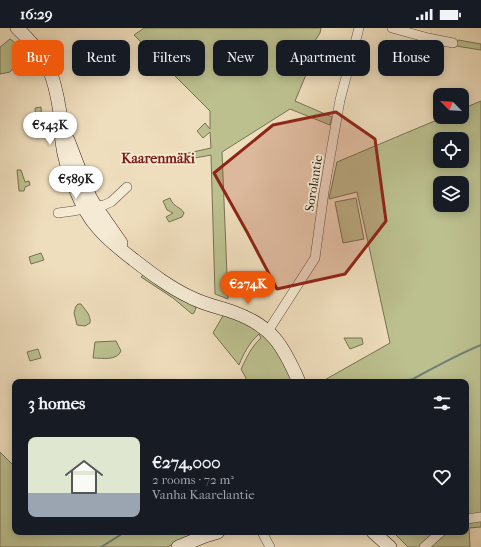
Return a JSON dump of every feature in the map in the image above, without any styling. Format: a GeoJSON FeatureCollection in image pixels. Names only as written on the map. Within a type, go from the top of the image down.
{"type":"FeatureCollection","features":[{"type":"Feature","properties":{"kind":"main road"},"geometry":{"type":"LineString","coordinates":[[17,28],[33,44],[49,69],[55,86],[66,162],[78,195],[133,259],[160,280],[182,293],[259,324],[268,331],[282,348],[298,379]]}},
{"type":"Feature","properties":{"kind":"main road"},"geometry":{"type":"LineString","coordinates":[[178,547],[208,535]]}},
{"type":"Feature","properties":{"kind":"main road"},"geometry":{"type":"LineString","coordinates":[[376,535],[390,547]]}},
{"type":"Feature","properties":{"kind":"street","name":"Sorolantie"},"geometry":{"type":"LineString","coordinates":[[268,331],[315,258],[324,192],[340,100],[359,28]]}},
{"type":"Feature","properties":{"kind":"street"},"geometry":{"type":"LineString","coordinates":[[392,28],[453,43]]}},
{"type":"Feature","properties":{"kind":"street"},"geometry":{"type":"LineString","coordinates":[[58,213],[90,208],[111,202],[127,187]]}},
{"type":"Feature","properties":{"kind":"street"},"geometry":{"type":"LineString","coordinates":[[469,519],[481,517]]}},
{"type":"Feature","properties":{"kind":"street"},"geometry":{"type":"LineString","coordinates":[[264,535],[270,547]]}},
{"type":"Feature","properties":{"kind":"street"},"geometry":{"type":"LineString","coordinates":[[424,547],[438,535]]}},
{"type":"Feature","properties":{"kind":"highlighted area"},"geometry":{"type":"Polygon","coordinates":[[[336,112],[375,139],[386,221],[345,274],[277,289],[214,173],[273,125],[336,112]]]}},
{"type":"Feature","properties":{"kind":"green space"},"geometry":{"type":"Polygon","coordinates":[[[144,28],[321,28],[320,33],[315,40],[276,40],[276,76],[305,76],[295,101],[332,117],[330,125],[290,109],[222,152],[228,299],[215,294],[211,155],[162,164],[161,159],[211,148],[210,132],[203,138],[197,131],[205,123],[210,129],[210,111],[175,76],[205,76],[205,40],[139,40],[134,35],[144,28]]]}},
{"type":"Feature","properties":{"kind":"green space"},"geometry":{"type":"Polygon","coordinates":[[[10,39],[12,41],[12,69],[10,72],[0,74],[0,47],[10,39]]]}},
{"type":"Feature","properties":{"kind":"green space"},"geometry":{"type":"Polygon","coordinates":[[[458,40],[481,44],[481,50],[456,46],[458,40]]]}},
{"type":"Feature","properties":{"kind":"green space"},"geometry":{"type":"Polygon","coordinates":[[[481,101],[481,527],[469,528],[469,379],[326,379],[390,343],[357,192],[329,199],[337,162],[433,122],[433,124],[469,124],[469,106],[481,101]]]}},
{"type":"Feature","properties":{"kind":"green space"},"geometry":{"type":"Polygon","coordinates":[[[41,107],[42,123],[40,134],[37,134],[35,108],[41,107]]]}},
{"type":"Feature","properties":{"kind":"green space"},"geometry":{"type":"Polygon","coordinates":[[[17,170],[21,170],[25,182],[29,181],[30,185],[25,187],[24,191],[19,191],[17,170]]]}},
{"type":"Feature","properties":{"kind":"green space"},"geometry":{"type":"Polygon","coordinates":[[[170,198],[173,204],[184,213],[182,217],[169,222],[166,217],[173,213],[167,210],[163,201],[170,198]]]}},
{"type":"Feature","properties":{"kind":"green space"},"geometry":{"type":"Polygon","coordinates":[[[356,198],[364,239],[343,243],[335,202],[356,198]]]}},
{"type":"Feature","properties":{"kind":"green space"},"geometry":{"type":"Polygon","coordinates":[[[41,253],[44,260],[31,264],[29,257],[41,253]]]}},
{"type":"Feature","properties":{"kind":"green space"},"geometry":{"type":"Polygon","coordinates":[[[143,275],[194,305],[196,308],[194,313],[192,314],[173,298],[141,277],[143,275]]]}},
{"type":"Feature","properties":{"kind":"green space"},"geometry":{"type":"Polygon","coordinates":[[[78,304],[81,304],[90,318],[90,323],[85,326],[77,325],[74,313],[78,304]]]}},
{"type":"Feature","properties":{"kind":"green space"},"geometry":{"type":"Polygon","coordinates":[[[224,314],[258,328],[280,354],[292,379],[246,379],[241,369],[247,356],[261,338],[259,334],[252,341],[239,365],[213,333],[224,314]]]}},
{"type":"Feature","properties":{"kind":"green space"},"geometry":{"type":"Polygon","coordinates":[[[344,338],[362,338],[363,344],[350,349],[344,338]]]}},
{"type":"Feature","properties":{"kind":"green space"},"geometry":{"type":"Polygon","coordinates":[[[116,341],[121,351],[119,354],[113,358],[93,358],[95,342],[116,341]]]}},
{"type":"Feature","properties":{"kind":"green space"},"geometry":{"type":"Polygon","coordinates":[[[38,349],[41,358],[30,361],[27,352],[38,349]]]}},
{"type":"Feature","properties":{"kind":"green space"},"geometry":{"type":"Polygon","coordinates":[[[0,452],[12,464],[12,535],[196,535],[167,547],[0,547],[0,452]]]}},
{"type":"Feature","properties":{"kind":"green space"},"geometry":{"type":"Polygon","coordinates":[[[469,528],[470,547],[408,547],[396,535],[469,535],[469,528]]]}},
{"type":"Feature","properties":{"kind":"waterway"},"geometry":{"type":"LineString","coordinates":[[413,379],[481,345]]}},
{"type":"Feature","properties":{"kind":"waterway"},"geometry":{"type":"LineString","coordinates":[[101,547],[120,535]]}},
{"type":"Feature","properties":{"kind":"district","name":"Kaarenmäki"},"geometry":{"type":"Point","coordinates":[158,158]}}]}
